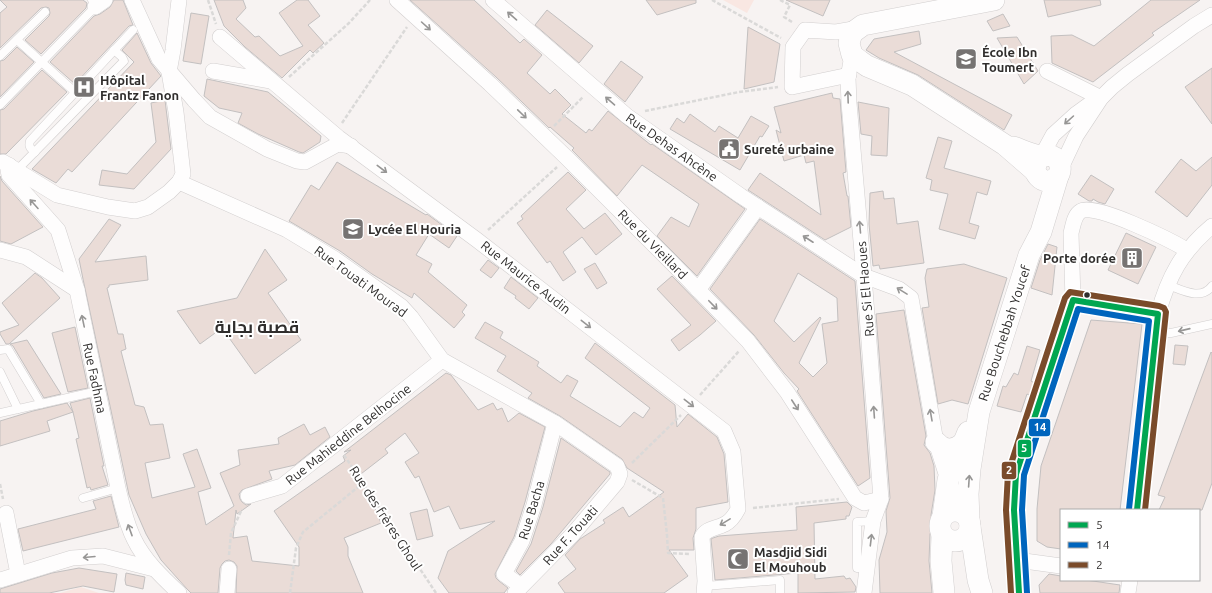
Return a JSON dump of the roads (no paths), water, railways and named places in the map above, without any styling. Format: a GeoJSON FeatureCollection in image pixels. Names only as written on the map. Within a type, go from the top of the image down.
{"type":"FeatureCollection","features":[{"type":"Feature","properties":{"kind":"main road"},"geometry":{"type":"LineString","coordinates":[[994,0],[874,23],[859,28],[852,33],[850,39],[850,65],[867,66],[912,85],[1046,170]]}},
{"type":"Feature","properties":{"kind":"main road","name":"Rue Bouchebbah Youcef"},"geometry":{"type":"LineString","coordinates":[[980,586],[957,531],[968,494],[970,469],[979,412],[1029,254],[1041,232],[1046,170]]}},
{"type":"Feature","properties":{"kind":"main road","name":"Rue Bouchebbah Youcef"},"geometry":{"type":"LineString","coordinates":[[979,412],[962,444],[948,480],[957,531],[980,586]]}},
{"type":"Feature","properties":{"kind":"main road"},"geometry":{"type":"LineString","coordinates":[[936,442],[939,446],[948,450],[954,449],[962,444]]}},
{"type":"Feature","properties":{"kind":"main road"},"geometry":{"type":"LineString","coordinates":[[945,593],[940,561],[957,531]]}},
{"type":"Feature","properties":{"kind":"street"},"geometry":{"type":"LineString","coordinates":[[132,0],[159,59],[205,112],[216,120],[267,149],[290,160],[305,162],[338,144],[351,146]]}},
{"type":"Feature","properties":{"kind":"street"},"geometry":{"type":"LineString","coordinates":[[9,165],[57,195],[108,207],[135,211],[148,207],[170,192],[179,182],[183,174],[176,112],[169,72],[179,0]]}},
{"type":"Feature","properties":{"kind":"street","name":"Rue du Vieillard"},"geometry":{"type":"LineString","coordinates":[[397,0],[490,84],[567,158],[748,341],[787,392],[855,498],[864,503],[881,499]]}},
{"type":"Feature","properties":{"kind":"street","name":"Rue Dehas Ahcène"},"geometry":{"type":"LineString","coordinates":[[493,0],[627,116],[758,207],[864,276],[899,289],[911,298],[936,442],[948,480]]}},
{"type":"Feature","properties":{"kind":"street"},"geometry":{"type":"LineString","coordinates":[[1194,26],[1212,15]]}},
{"type":"Feature","properties":{"kind":"street"},"geometry":{"type":"LineString","coordinates":[[1194,26],[1212,18]]}},
{"type":"Feature","properties":{"kind":"street","name":"Rue Bouchebbah Youcef"},"geometry":{"type":"LineString","coordinates":[[1011,147],[1028,149],[1039,145],[1053,136],[1076,114],[1100,98],[1122,78],[1194,26]]}},
{"type":"Feature","properties":{"kind":"street"},"geometry":{"type":"LineString","coordinates":[[850,65],[792,87],[793,47],[804,30],[836,32],[859,28]]}},
{"type":"Feature","properties":{"kind":"street","name":"Rue Maurice Audin"},"geometry":{"type":"LineString","coordinates":[[220,37],[334,134],[477,240],[724,431],[733,452],[738,509],[733,517],[724,524],[707,530],[702,537],[704,590]]}},
{"type":"Feature","properties":{"kind":"street","name":"Rue Si El Haoues"},"geometry":{"type":"LineString","coordinates":[[850,65],[849,103],[881,499],[873,521],[864,593]]}},
{"type":"Feature","properties":{"kind":"street"},"geometry":{"type":"LineString","coordinates":[[213,71],[275,84]]}},
{"type":"Feature","properties":{"kind":"street"},"geometry":{"type":"LineString","coordinates":[[1047,71],[1100,98]]}},
{"type":"Feature","properties":{"kind":"street"},"geometry":{"type":"LineString","coordinates":[[176,112],[182,98],[188,96],[194,100]]}},
{"type":"Feature","properties":{"kind":"street","name":"Rue Bouchebbah Youcef"},"geometry":{"type":"LineString","coordinates":[[1046,170],[1076,136],[1100,98]]}},
{"type":"Feature","properties":{"kind":"street","name":"Rue Bouchebbah Youcef"},"geometry":{"type":"LineString","coordinates":[[1046,170],[1053,136]]}},
{"type":"Feature","properties":{"kind":"street","name":"Rue Fadhma"},"geometry":{"type":"LineString","coordinates":[[9,165],[9,175],[58,230],[77,290],[118,488],[124,512],[134,539],[147,564],[179,593]]}},
{"type":"Feature","properties":{"kind":"street","name":"Rue Touati Mourad"},"geometry":{"type":"LineString","coordinates":[[179,182],[287,230],[335,259],[401,306],[412,317],[442,360],[555,423],[614,462],[618,466],[620,474]]}},
{"type":"Feature","properties":{"kind":"street"},"geometry":{"type":"LineString","coordinates":[[698,290],[758,207]]}},
{"type":"Feature","properties":{"kind":"street"},"geometry":{"type":"LineString","coordinates":[[1019,593],[1014,510],[1016,474],[1073,300],[1071,233],[1073,223],[1081,211],[1087,209],[1101,211],[1169,240],[1187,250]]}},
{"type":"Feature","properties":{"kind":"street"},"geometry":{"type":"LineString","coordinates":[[1138,509],[1158,314],[1176,266],[1187,250],[1212,226]]}},
{"type":"Feature","properties":{"kind":"street"},"geometry":{"type":"LineString","coordinates":[[0,250],[26,257],[77,290]]}},
{"type":"Feature","properties":{"kind":"street"},"geometry":{"type":"LineString","coordinates":[[1073,300],[1158,314]]}},
{"type":"Feature","properties":{"kind":"street","name":"Rue Mahieddine Belhocine"},"geometry":{"type":"LineString","coordinates":[[248,496],[282,486],[442,360]]}},
{"type":"Feature","properties":{"kind":"street","name":"Rue Bacha"},"geometry":{"type":"LineString","coordinates":[[518,590],[504,574],[522,541],[534,505],[555,423]]}},
{"type":"Feature","properties":{"kind":"street","name":"Rue F. Touati"},"geometry":{"type":"LineString","coordinates":[[518,590],[573,534],[617,482],[620,474]]}},
{"type":"Feature","properties":{"kind":"street"},"geometry":{"type":"LineString","coordinates":[[6,513],[18,574]]}},
{"type":"Feature","properties":{"kind":"street"},"geometry":{"type":"LineString","coordinates":[[0,580],[72,558],[103,556],[147,564]]}},
{"type":"Feature","properties":{"kind":"street"},"geometry":{"type":"LineString","coordinates":[[1017,560],[1060,566]]}},
{"type":"Feature","properties":{"kind":"street"},"geometry":{"type":"LineString","coordinates":[[227,593],[229,569]]}},
{"type":"Feature","properties":{"kind":"street"},"geometry":{"type":"LineString","coordinates":[[1128,593],[1130,581]]}},
{"type":"Feature","properties":{"kind":"lane"},"geometry":{"type":"LineString","coordinates":[[0,106],[97,2]]}},
{"type":"Feature","properties":{"kind":"lane"},"geometry":{"type":"LineString","coordinates":[[0,56],[45,12]]}},
{"type":"Feature","properties":{"kind":"lane"},"geometry":{"type":"LineString","coordinates":[[35,152],[29,145],[30,141],[133,30]]}},
{"type":"Feature","properties":{"kind":"lane"},"geometry":{"type":"LineString","coordinates":[[17,40],[75,92]]}},
{"type":"Feature","properties":{"kind":"lane"},"geometry":{"type":"LineString","coordinates":[[9,165],[35,152],[124,60],[114,50]]}},
{"type":"Feature","properties":{"kind":"lane"},"geometry":{"type":"LineString","coordinates":[[1168,285],[1197,294],[1207,292],[1212,286]]}},
{"type":"Feature","properties":{"kind":"lane"},"geometry":{"type":"LineString","coordinates":[[1156,333],[1171,333],[1212,324]]}},
{"type":"Feature","properties":{"kind":"lane"},"geometry":{"type":"LineString","coordinates":[[0,350],[8,349],[41,404]]}},
{"type":"Feature","properties":{"kind":"lane"},"geometry":{"type":"LineString","coordinates":[[0,372],[18,409]]}},
{"type":"Feature","properties":{"kind":"lane"},"geometry":{"type":"LineString","coordinates":[[0,413],[98,391]]}},
{"type":"Feature","properties":{"kind":"lane"},"geometry":{"type":"LineString","coordinates":[[83,498],[118,488]]}},
{"type":"Feature","properties":{"kind":"lane"},"geometry":{"type":"LineString","coordinates":[[704,590],[780,580],[780,593]]}},
{"type":"Feature","properties":{"kind":"place","name":"École Ibn Toumert"},"geometry":{"type":"Point","coordinates":[966,59]}},
{"type":"Feature","properties":{"kind":"place","name":"Hôpital Frantz Fanon"},"geometry":{"type":"Point","coordinates":[84,87]}},
{"type":"Feature","properties":{"kind":"place","name":"Sureté urbaine"},"geometry":{"type":"Point","coordinates":[729,149]}},
{"type":"Feature","properties":{"kind":"place","name":"Lycée El Houria"},"geometry":{"type":"Point","coordinates":[353,229]}},
{"type":"Feature","properties":{"kind":"place","name":"Porte dorée"},"geometry":{"type":"Point","coordinates":[1132,258]}},
{"type":"Feature","properties":{"kind":"place","name":"Masdjid Sidi El Mouhoub"},"geometry":{"type":"Point","coordinates":[738,559]}},
{"type":"Feature","properties":{"kind":"district","name":"قصبة بجاية"},"geometry":{"type":"Point","coordinates":[257,326]}}]}
